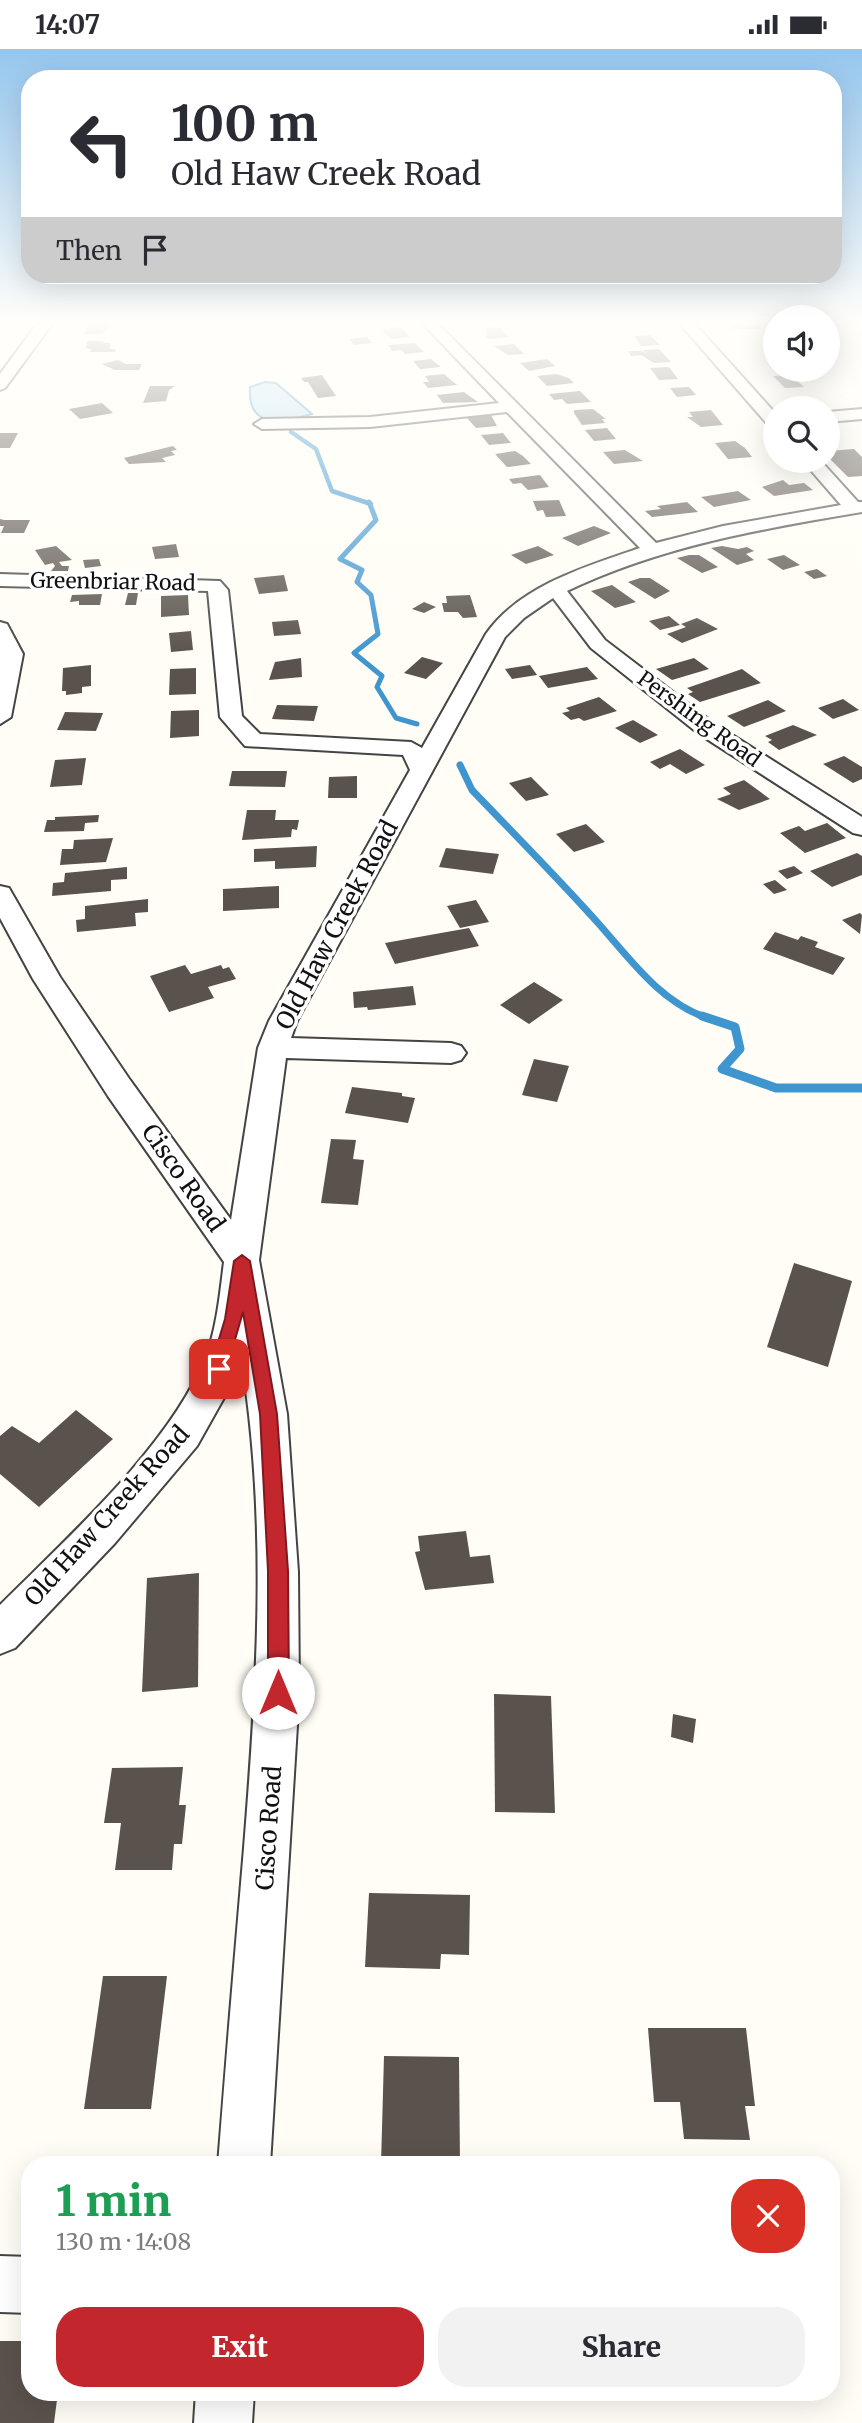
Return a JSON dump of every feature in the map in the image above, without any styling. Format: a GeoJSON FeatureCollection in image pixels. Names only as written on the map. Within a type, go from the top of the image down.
{"type":"FeatureCollection","features":[{"type":"Feature","properties":{"kind":"street"},"geometry":{"type":"LineString","coordinates":[[537,435],[651,549]]}},
{"type":"Feature","properties":{"kind":"street"},"geometry":{"type":"LineString","coordinates":[[823,473],[858,508]]}},
{"type":"Feature","properties":{"kind":"street","name":"Old Haw Creek Road"},"geometry":{"type":"LineString","coordinates":[[0,1634],[101,1530],[194,1418],[225,1353],[242,1261],[273,1048],[283,1021],[496,634],[524,606],[555,588],[651,549],[722,532],[858,508]]}},
{"type":"Feature","properties":{"kind":"street","name":"Greenbriar Road"},"geometry":{"type":"LineString","coordinates":[[0,580],[213,585],[218,590],[231,717],[253,741],[411,749],[421,769]]}},
{"type":"Feature","properties":{"kind":"street","name":"Pershing Road"},"geometry":{"type":"LineString","coordinates":[[555,588],[598,644],[707,729],[862,828]]}},
{"type":"Feature","properties":{"kind":"street"},"geometry":{"type":"LineString","coordinates":[[0,628],[12,654],[0,717]]}},
{"type":"Feature","properties":{"kind":"street","name":"Cisco Road"},"geometry":{"type":"LineString","coordinates":[[0,894],[54,990],[242,1261],[269,1414],[278,1571],[278,1680],[245,2156]]}},
{"type":"Feature","properties":{"kind":"street"},"geometry":{"type":"LineString","coordinates":[[273,1048],[451,1053]]}},
{"type":"Feature","properties":{"kind":"street"},"geometry":{"type":"LineString","coordinates":[[0,2284],[21,2284]]}},
{"type":"Feature","properties":{"kind":"street"},"geometry":{"type":"LineString","coordinates":[[222,2423],[224,2401]]}},
{"type":"Feature","properties":{"kind":"building"},"geometry":{"type":"Polygon","coordinates":[[[0,435],[17,435],[10,448],[0,448],[0,435]]]}},
{"type":"Feature","properties":{"kind":"building"},"geometry":{"type":"Polygon","coordinates":[[[481,435],[504,435],[511,443],[489,445],[481,435]]]}},
{"type":"Feature","properties":{"kind":"building"},"geometry":{"type":"Polygon","coordinates":[[[589,435],[613,435],[616,439],[594,441],[589,435]]]}},
{"type":"Feature","properties":{"kind":"building"},"geometry":{"type":"Polygon","coordinates":[[[735,441],[752,457],[728,459],[715,443],[735,441]]]}},
{"type":"Feature","properties":{"kind":"building"},"geometry":{"type":"Polygon","coordinates":[[[173,446],[177,450],[171,451],[175,455],[162,458],[166,462],[129,464],[124,458],[173,446]]]}},
{"type":"Feature","properties":{"kind":"building"},"geometry":{"type":"Polygon","coordinates":[[[854,449],[862,457],[862,476],[848,477],[840,469],[840,450],[854,449]]]}},
{"type":"Feature","properties":{"kind":"building"},"geometry":{"type":"Polygon","coordinates":[[[625,450],[643,461],[614,464],[603,452],[625,450]]]}},
{"type":"Feature","properties":{"kind":"building"},"geometry":{"type":"Polygon","coordinates":[[[515,451],[531,464],[507,467],[495,454],[515,451]]]}},
{"type":"Feature","properties":{"kind":"building"},"geometry":{"type":"Polygon","coordinates":[[[540,475],[549,487],[528,490],[521,483],[513,484],[509,479],[540,475]]]}},
{"type":"Feature","properties":{"kind":"building"},"geometry":{"type":"Polygon","coordinates":[[[783,480],[789,485],[804,483],[813,490],[774,496],[762,487],[783,480]]]}},
{"type":"Feature","properties":{"kind":"building"},"geometry":{"type":"Polygon","coordinates":[[[738,491],[751,500],[714,507],[701,497],[738,491]]]}},
{"type":"Feature","properties":{"kind":"building"},"geometry":{"type":"Polygon","coordinates":[[[559,500],[566,516],[546,517],[543,510],[537,511],[533,501],[559,500]]]}},
{"type":"Feature","properties":{"kind":"building"},"geometry":{"type":"Polygon","coordinates":[[[687,502],[698,512],[652,517],[645,511],[661,509],[657,506],[687,502]]]}},
{"type":"Feature","properties":{"kind":"building"},"geometry":{"type":"Polygon","coordinates":[[[0,519],[30,520],[24,533],[1,533],[4,526],[0,526],[0,519]]]}},
{"type":"Feature","properties":{"kind":"building"},"geometry":{"type":"Polygon","coordinates":[[[594,526],[611,533],[578,546],[562,538],[594,526]]]}},
{"type":"Feature","properties":{"kind":"building"},"geometry":{"type":"Polygon","coordinates":[[[176,544],[179,557],[155,559],[152,547],[176,544]]]}},
{"type":"Feature","properties":{"kind":"building"},"geometry":{"type":"Polygon","coordinates":[[[56,546],[72,560],[59,562],[62,566],[69,566],[68,571],[51,571],[55,566],[53,563],[45,565],[35,550],[56,546]]]}},
{"type":"Feature","properties":{"kind":"building"},"geometry":{"type":"Polygon","coordinates":[[[538,546],[554,555],[526,564],[511,555],[538,546]]]}},
{"type":"Feature","properties":{"kind":"building"},"geometry":{"type":"Polygon","coordinates":[[[722,546],[738,549],[747,547],[754,551],[746,554],[754,560],[737,565],[711,548],[722,546]]]}},
{"type":"Feature","properties":{"kind":"building"},"geometry":{"type":"Polygon","coordinates":[[[699,555],[718,567],[702,573],[677,558],[699,555]]]}},
{"type":"Feature","properties":{"kind":"building"},"geometry":{"type":"Polygon","coordinates":[[[784,555],[800,565],[783,570],[767,559],[784,555]]]}},
{"type":"Feature","properties":{"kind":"building"},"geometry":{"type":"Polygon","coordinates":[[[99,559],[101,566],[85,568],[83,560],[99,559]]]}},
{"type":"Feature","properties":{"kind":"building"},"geometry":{"type":"Polygon","coordinates":[[[817,569],[827,576],[814,579],[804,572],[817,569]]]}},
{"type":"Feature","properties":{"kind":"building"},"geometry":{"type":"Polygon","coordinates":[[[284,575],[288,591],[259,594],[254,578],[284,575]]]}},
{"type":"Feature","properties":{"kind":"building"},"geometry":{"type":"Polygon","coordinates":[[[650,578],[670,591],[655,599],[628,582],[650,578]]]}},
{"type":"Feature","properties":{"kind":"building"},"geometry":{"type":"Polygon","coordinates":[[[612,585],[636,602],[615,608],[591,591],[612,585]]]}},
{"type":"Feature","properties":{"kind":"building"},"geometry":{"type":"Polygon","coordinates":[[[128,593],[138,593],[136,605],[125,605],[128,593]]]}},
{"type":"Feature","properties":{"kind":"building"},"geometry":{"type":"Polygon","coordinates":[[[102,594],[100,605],[70,602],[72,595],[102,594]]]}},
{"type":"Feature","properties":{"kind":"building"},"geometry":{"type":"Polygon","coordinates":[[[188,595],[189,615],[161,617],[161,596],[188,595]]]}},
{"type":"Feature","properties":{"kind":"building"},"geometry":{"type":"Polygon","coordinates":[[[470,595],[477,617],[463,618],[458,612],[444,612],[442,603],[447,603],[446,596],[470,595]]]}},
{"type":"Feature","properties":{"kind":"building"},"geometry":{"type":"Polygon","coordinates":[[[424,602],[436,607],[424,613],[412,609],[424,602]]]}},
{"type":"Feature","properties":{"kind":"building"},"geometry":{"type":"Polygon","coordinates":[[[669,616],[680,625],[660,630],[649,621],[669,616]]]}},
{"type":"Feature","properties":{"kind":"building"},"geometry":{"type":"Polygon","coordinates":[[[697,618],[718,629],[682,643],[667,634],[686,627],[681,624],[697,618]]]}},
{"type":"Feature","properties":{"kind":"building"},"geometry":{"type":"Polygon","coordinates":[[[298,620],[301,634],[274,636],[272,622],[298,620]]]}},
{"type":"Feature","properties":{"kind":"building"},"geometry":{"type":"Polygon","coordinates":[[[191,631],[193,650],[171,652],[169,633],[191,631]]]}},
{"type":"Feature","properties":{"kind":"building"},"geometry":{"type":"Polygon","coordinates":[[[422,657],[443,663],[426,679],[404,673],[422,657]]]}},
{"type":"Feature","properties":{"kind":"building"},"geometry":{"type":"Polygon","coordinates":[[[301,658],[302,677],[269,680],[275,662],[301,658]]]}},
{"type":"Feature","properties":{"kind":"building"},"geometry":{"type":"Polygon","coordinates":[[[694,658],[709,669],[672,680],[656,669],[694,658]]]}},
{"type":"Feature","properties":{"kind":"building"},"geometry":{"type":"Polygon","coordinates":[[[91,665],[91,686],[82,687],[82,693],[66,695],[66,691],[62,691],[63,668],[91,665]]]}},
{"type":"Feature","properties":{"kind":"building"},"geometry":{"type":"Polygon","coordinates":[[[530,665],[537,675],[512,679],[505,669],[530,665]]]}},
{"type":"Feature","properties":{"kind":"building"},"geometry":{"type":"Polygon","coordinates":[[[587,667],[598,679],[548,688],[539,676],[587,667]]]}},
{"type":"Feature","properties":{"kind":"building"},"geometry":{"type":"Polygon","coordinates":[[[196,668],[196,694],[169,695],[170,669],[196,668]]]}},
{"type":"Feature","properties":{"kind":"building"},"geometry":{"type":"Polygon","coordinates":[[[742,669],[761,683],[700,702],[688,694],[693,692],[687,688],[742,669]]]}},
{"type":"Feature","properties":{"kind":"building"},"geometry":{"type":"Polygon","coordinates":[[[599,697],[617,711],[584,721],[579,718],[571,720],[562,713],[570,711],[566,708],[599,697]]]}},
{"type":"Feature","properties":{"kind":"building"},"geometry":{"type":"Polygon","coordinates":[[[843,699],[859,710],[833,719],[818,708],[843,699]]]}},
{"type":"Feature","properties":{"kind":"building"},"geometry":{"type":"Polygon","coordinates":[[[768,700],[786,711],[744,727],[727,716],[768,700]]]}},
{"type":"Feature","properties":{"kind":"building"},"geometry":{"type":"Polygon","coordinates":[[[277,705],[318,706],[314,721],[272,719],[277,705]]]}},
{"type":"Feature","properties":{"kind":"building"},"geometry":{"type":"Polygon","coordinates":[[[199,710],[199,736],[170,738],[171,711],[199,710]]]}},
{"type":"Feature","properties":{"kind":"building"},"geometry":{"type":"Polygon","coordinates":[[[65,712],[103,713],[96,731],[57,730],[65,712]]]}},
{"type":"Feature","properties":{"kind":"building"},"geometry":{"type":"Polygon","coordinates":[[[633,720],[658,735],[640,743],[615,728],[633,720]]]}},
{"type":"Feature","properties":{"kind":"building"},"geometry":{"type":"Polygon","coordinates":[[[793,725],[817,735],[779,750],[768,742],[772,740],[765,736],[793,725]]]}},
{"type":"Feature","properties":{"kind":"building"},"geometry":{"type":"Polygon","coordinates":[[[680,749],[705,765],[686,774],[670,764],[660,769],[650,762],[680,749]]]}},
{"type":"Feature","properties":{"kind":"building"},"geometry":{"type":"Polygon","coordinates":[[[844,756],[862,767],[862,779],[853,783],[823,764],[844,756]]]}},
{"type":"Feature","properties":{"kind":"building"},"geometry":{"type":"Polygon","coordinates":[[[86,758],[82,785],[50,787],[55,760],[86,758]]]}},
{"type":"Feature","properties":{"kind":"building"},"geometry":{"type":"Polygon","coordinates":[[[232,771],[287,771],[285,787],[229,786],[232,771]]]}},
{"type":"Feature","properties":{"kind":"building"},"geometry":{"type":"Polygon","coordinates":[[[357,776],[357,798],[328,798],[329,777],[357,776]]]}},
{"type":"Feature","properties":{"kind":"building"},"geometry":{"type":"Polygon","coordinates":[[[531,777],[549,795],[526,801],[509,783],[531,777]]]}},
{"type":"Feature","properties":{"kind":"building"},"geometry":{"type":"Polygon","coordinates":[[[744,780],[770,799],[739,810],[717,799],[731,794],[723,788],[744,780]]]}},
{"type":"Feature","properties":{"kind":"building"},"geometry":{"type":"Polygon","coordinates":[[[247,810],[276,810],[275,820],[299,820],[297,830],[292,829],[291,837],[242,840],[247,810]]]}},
{"type":"Feature","properties":{"kind":"building"},"geometry":{"type":"Polygon","coordinates":[[[99,815],[98,822],[85,823],[84,831],[44,832],[47,820],[55,820],[55,817],[99,815]]]}},
{"type":"Feature","properties":{"kind":"building"},"geometry":{"type":"Polygon","coordinates":[[[827,823],[846,838],[805,853],[780,833],[799,826],[805,831],[827,823]]]}},
{"type":"Feature","properties":{"kind":"building"},"geometry":{"type":"Polygon","coordinates":[[[586,824],[605,842],[574,852],[556,834],[586,824]]]}},
{"type":"Feature","properties":{"kind":"building"},"geometry":{"type":"Polygon","coordinates":[[[113,838],[106,862],[60,865],[62,849],[73,849],[74,840],[113,838]]]}},
{"type":"Feature","properties":{"kind":"building"},"geometry":{"type":"Polygon","coordinates":[[[317,846],[316,867],[275,869],[275,861],[254,862],[254,849],[317,846]]]}},
{"type":"Feature","properties":{"kind":"building"},"geometry":{"type":"Polygon","coordinates":[[[446,848],[499,854],[493,874],[439,867],[446,848]]]}},
{"type":"Feature","properties":{"kind":"building"},"geometry":{"type":"Polygon","coordinates":[[[857,853],[862,856],[862,875],[832,887],[810,871],[857,853]]]}},
{"type":"Feature","properties":{"kind":"building"},"geometry":{"type":"Polygon","coordinates":[[[794,866],[803,873],[787,879],[778,871],[794,866]]]}},
{"type":"Feature","properties":{"kind":"building"},"geometry":{"type":"Polygon","coordinates":[[[127,867],[127,879],[111,880],[111,891],[52,896],[53,883],[64,882],[65,873],[127,867]]]}},
{"type":"Feature","properties":{"kind":"building"},"geometry":{"type":"Polygon","coordinates":[[[775,880],[787,890],[774,894],[763,884],[775,880]]]}},
{"type":"Feature","properties":{"kind":"building"},"geometry":{"type":"Polygon","coordinates":[[[279,886],[279,908],[223,911],[223,889],[279,886]]]}},
{"type":"Feature","properties":{"kind":"building"},"geometry":{"type":"Polygon","coordinates":[[[148,899],[148,912],[135,913],[136,926],[77,932],[76,920],[85,919],[85,906],[148,899]]]}},
{"type":"Feature","properties":{"kind":"building"},"geometry":{"type":"Polygon","coordinates":[[[476,900],[489,922],[460,928],[447,906],[476,900]]]}},
{"type":"Feature","properties":{"kind":"building"},"geometry":{"type":"Polygon","coordinates":[[[860,913],[862,915],[860,934],[842,920],[860,913]]]}},
{"type":"Feature","properties":{"kind":"building"},"geometry":{"type":"Polygon","coordinates":[[[469,928],[479,946],[395,964],[385,943],[469,928]]]}},
{"type":"Feature","properties":{"kind":"building"},"geometry":{"type":"Polygon","coordinates":[[[775,932],[798,940],[801,936],[818,942],[815,947],[845,958],[833,975],[763,949],[775,932]]]}},
{"type":"Feature","properties":{"kind":"building"},"geometry":{"type":"Polygon","coordinates":[[[185,965],[191,974],[221,965],[223,969],[229,967],[236,979],[208,987],[214,998],[169,1012],[150,976],[185,965]]]}},
{"type":"Feature","properties":{"kind":"building"},"geometry":{"type":"Polygon","coordinates":[[[534,982],[563,1000],[529,1024],[500,1005],[534,982]]]}},
{"type":"Feature","properties":{"kind":"building"},"geometry":{"type":"Polygon","coordinates":[[[413,986],[416,1005],[368,1010],[367,1007],[354,1008],[353,992],[413,986]]]}},
{"type":"Feature","properties":{"kind":"building"},"geometry":{"type":"Polygon","coordinates":[[[534,1059],[569,1066],[557,1102],[522,1095],[534,1059]]]}},
{"type":"Feature","properties":{"kind":"building"},"geometry":{"type":"Polygon","coordinates":[[[352,1087],[402,1093],[402,1096],[415,1098],[408,1123],[345,1113],[352,1087]]]}},
{"type":"Feature","properties":{"kind":"building"},"geometry":{"type":"Polygon","coordinates":[[[331,1139],[356,1140],[353,1159],[364,1160],[358,1205],[321,1203],[331,1139]]]}},
{"type":"Feature","properties":{"kind":"building"},"geometry":{"type":"Polygon","coordinates":[[[794,1263],[852,1281],[828,1367],[767,1347],[794,1263]]]}},
{"type":"Feature","properties":{"kind":"building"},"geometry":{"type":"Polygon","coordinates":[[[76,1410],[113,1439],[39,1507],[0,1474],[0,1436],[12,1426],[39,1443],[76,1410]]]}},
{"type":"Feature","properties":{"kind":"building"},"geometry":{"type":"Polygon","coordinates":[[[466,1531],[470,1557],[490,1555],[494,1583],[425,1590],[415,1552],[420,1551],[418,1536],[466,1531]]]}},
{"type":"Feature","properties":{"kind":"building"},"geometry":{"type":"Polygon","coordinates":[[[199,1573],[198,1687],[142,1692],[147,1578],[199,1573]]]}},
{"type":"Feature","properties":{"kind":"building"},"geometry":{"type":"Polygon","coordinates":[[[494,1694],[551,1696],[555,1813],[495,1812],[494,1694]]]}},
{"type":"Feature","properties":{"kind":"building"},"geometry":{"type":"Polygon","coordinates":[[[673,1714],[696,1719],[693,1743],[671,1737],[673,1714]]]}},
{"type":"Feature","properties":{"kind":"building"},"geometry":{"type":"Polygon","coordinates":[[[183,1767],[179,1805],[186,1805],[182,1844],[174,1844],[172,1870],[115,1870],[121,1823],[104,1823],[112,1768],[183,1767]]]}},
{"type":"Feature","properties":{"kind":"building"},"geometry":{"type":"Polygon","coordinates":[[[369,1893],[470,1895],[469,1955],[441,1954],[440,1969],[365,1967],[369,1893]]]}},
{"type":"Feature","properties":{"kind":"building"},"geometry":{"type":"Polygon","coordinates":[[[103,1976],[167,1976],[151,2109],[84,2109],[103,1976]]]}},
{"type":"Feature","properties":{"kind":"building"},"geometry":{"type":"Polygon","coordinates":[[[648,2028],[746,2028],[755,2106],[745,2106],[750,2140],[684,2139],[680,2102],[654,2102],[648,2028]]]}},
{"type":"Feature","properties":{"kind":"building"},"geometry":{"type":"Polygon","coordinates":[[[384,2056],[459,2057],[460,2156],[381,2156],[384,2056]]]}},
{"type":"Feature","properties":{"kind":"building"},"geometry":{"type":"Polygon","coordinates":[[[0,2341],[21,2341],[21,2401],[57,2401],[54,2423],[0,2423],[0,2341]]]}},
{"type":"Feature","properties":{"kind":"waterway"},"geometry":{"type":"LineString","coordinates":[[295,435],[316,449],[332,491],[370,504]]}},
{"type":"Feature","properties":{"kind":"waterway"},"geometry":{"type":"LineString","coordinates":[[370,504],[376,520],[340,559],[362,570],[357,582],[371,595],[378,634],[354,653],[382,676],[377,687],[396,718],[417,724]]}},
{"type":"Feature","properties":{"kind":"waterway"},"geometry":{"type":"LineString","coordinates":[[460,765],[472,790],[567,889],[634,965],[660,990],[690,1011],[703,1016]]}},
{"type":"Feature","properties":{"kind":"waterway"},"geometry":{"type":"LineString","coordinates":[[703,1016],[735,1027],[740,1049],[722,1069],[776,1088],[862,1088]]}},
{"type":"Feature","properties":{"kind":"waterway"},"geometry":{"type":"LineString","coordinates":[[703,1016],[707,1018]]}},
{"type":"Feature","properties":{"kind":"route"},"geometry":{"type":"LineString","coordinates":[[219,1369],[233,1319],[242,1261],[269,1414],[278,1571],[278,1693]]}}]}
